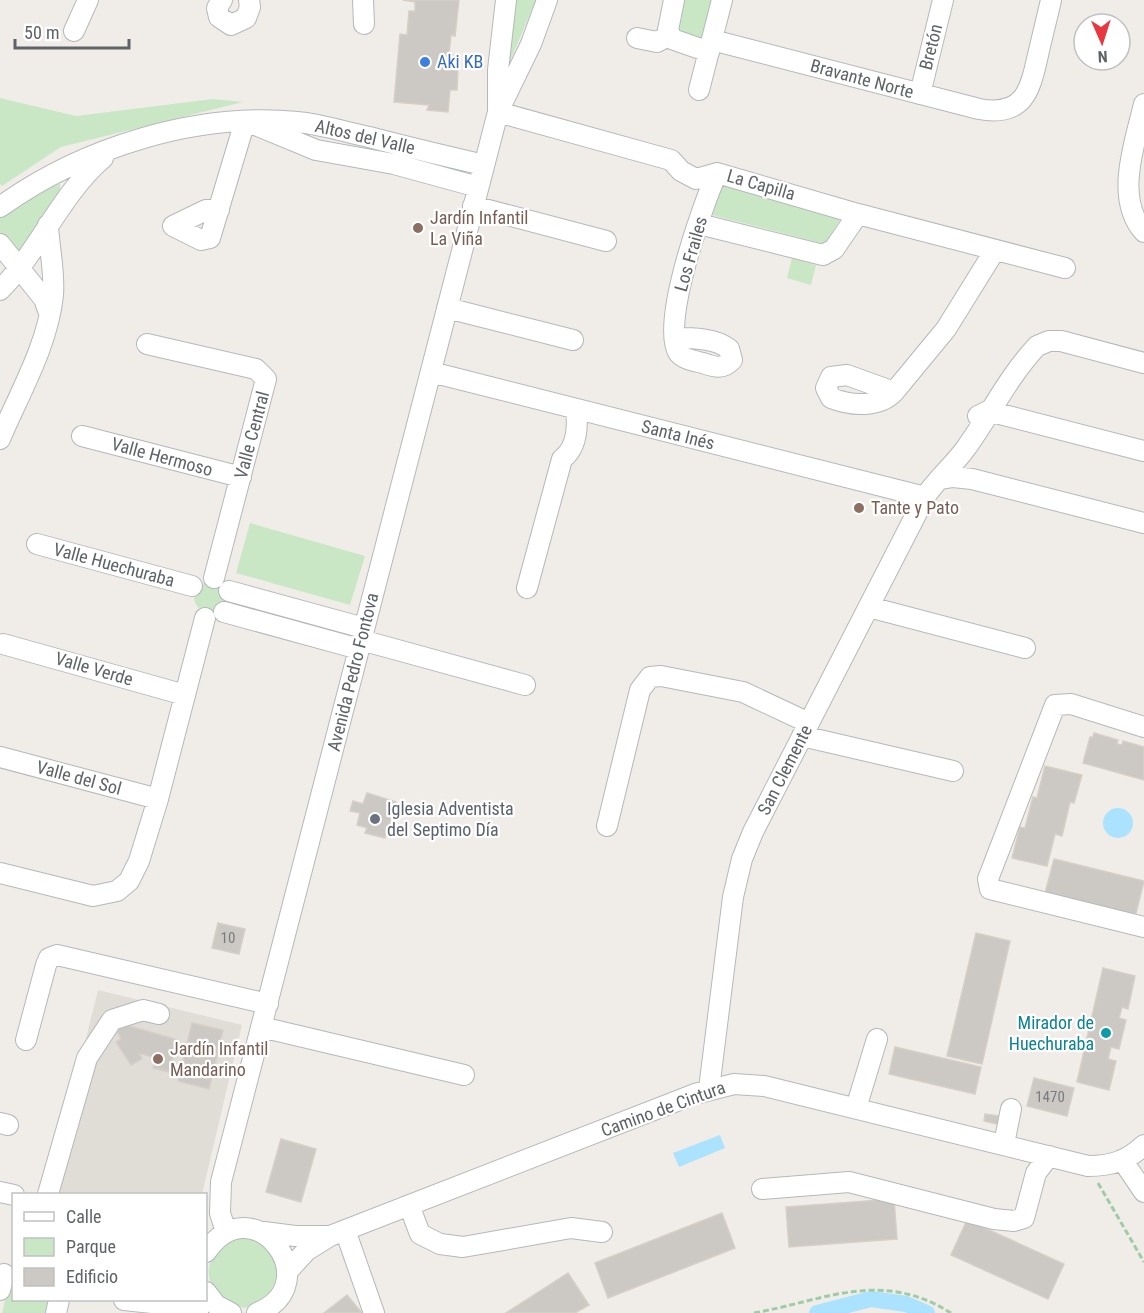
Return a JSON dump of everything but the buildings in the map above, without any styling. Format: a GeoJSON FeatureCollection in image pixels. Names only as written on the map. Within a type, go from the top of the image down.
{"type":"FeatureCollection","features":[{"type":"Feature","properties":{"kind":"street"},"geometry":{"type":"LineString","coordinates":[[74,31],[88,0]]}},
{"type":"Feature","properties":{"kind":"street"},"geometry":{"type":"LineString","coordinates":[[222,0],[217,8],[219,17],[231,25],[246,18],[250,7],[249,0]]}},
{"type":"Feature","properties":{"kind":"street"},"geometry":{"type":"LineString","coordinates":[[363,0],[364,24]]}},
{"type":"Feature","properties":{"kind":"street","name":"Avenida Pedro Fontova"},"geometry":{"type":"LineString","coordinates":[[498,112],[498,70],[506,0]]}},
{"type":"Feature","properties":{"kind":"street","name":"Avenida Pedro Fontova"},"geometry":{"type":"LineString","coordinates":[[212,1242],[220,1213],[219,1193],[261,1027],[498,112],[531,44],[547,0]]}},
{"type":"Feature","properties":{"kind":"street"},"geometry":{"type":"LineString","coordinates":[[637,38],[657,42],[670,35],[669,24],[674,0]]}},
{"type":"Feature","properties":{"kind":"street"},"geometry":{"type":"LineString","coordinates":[[699,90],[722,0]]}},
{"type":"Feature","properties":{"kind":"street","name":"Bretón"},"geometry":{"type":"LineString","coordinates":[[920,94],[942,0]]}},
{"type":"Feature","properties":{"kind":"street","name":"Bravante Norte"},"geometry":{"type":"LineString","coordinates":[[670,35],[680,44],[711,46],[987,111],[1012,107],[1024,99],[1030,89],[1051,0]]}},
{"type":"Feature","properties":{"kind":"street"},"geometry":{"type":"LineString","coordinates":[[1138,224],[1128,191],[1144,104]]}},
{"type":"Feature","properties":{"kind":"street","name":"La Capilla"},"geometry":{"type":"LineString","coordinates":[[498,112],[671,160],[681,171],[696,179],[717,173],[858,214],[1065,268]]}},
{"type":"Feature","properties":{"kind":"street"},"geometry":{"type":"LineString","coordinates":[[219,210],[245,121]]}},
{"type":"Feature","properties":{"kind":"street","name":"Altos del Valle"},"geometry":{"type":"LineString","coordinates":[[0,207],[32,186],[78,162],[181,129],[245,121],[312,124],[484,165]]}},
{"type":"Feature","properties":{"kind":"street","name":"Altos del Valle"},"geometry":{"type":"LineString","coordinates":[[245,121],[316,150],[394,164],[446,179],[476,197],[606,241]]}},
{"type":"Feature","properties":{"kind":"street","name":"Altos del Valle"},"geometry":{"type":"LineString","coordinates":[[0,290],[19,267],[71,190],[113,150]]}},
{"type":"Feature","properties":{"kind":"street"},"geometry":{"type":"LineString","coordinates":[[446,179],[452,158]]}},
{"type":"Feature","properties":{"kind":"street","name":"Los Frailes"},"geometry":{"type":"LineString","coordinates":[[675,338],[681,281],[717,173]]}},
{"type":"Feature","properties":{"kind":"street"},"geometry":{"type":"LineString","coordinates":[[699,224],[823,255],[834,249],[858,214]]}},
{"type":"Feature","properties":{"kind":"street"},"geometry":{"type":"LineString","coordinates":[[0,439],[43,338],[49,313],[53,281],[48,225]]}},
{"type":"Feature","properties":{"kind":"street"},"geometry":{"type":"LineString","coordinates":[[0,244],[44,299],[49,313]]}},
{"type":"Feature","properties":{"kind":"street"},"geometry":{"type":"LineString","coordinates":[[894,392],[946,329],[995,250]]}},
{"type":"Feature","properties":{"kind":"street"},"geometry":{"type":"LineString","coordinates":[[447,308],[573,340]]}},
{"type":"Feature","properties":{"kind":"street"},"geometry":{"type":"LineString","coordinates":[[1144,363],[1061,341],[1043,342],[1032,351],[988,411],[974,420],[954,445],[946,460],[941,479],[953,477],[972,479],[1144,523]]}},
{"type":"Feature","properties":{"kind":"street","name":"Valle Central"},"geometry":{"type":"LineString","coordinates":[[147,344],[256,369],[265,374],[266,384],[241,477],[222,585]]}},
{"type":"Feature","properties":{"kind":"street","name":"Santa Inés"},"geometry":{"type":"LineString","coordinates":[[430,372],[925,497]]}},
{"type":"Feature","properties":{"kind":"street"},"geometry":{"type":"LineString","coordinates":[[527,588],[562,459],[559,447],[562,434],[576,409]]}},
{"type":"Feature","properties":{"kind":"street"},"geometry":{"type":"LineString","coordinates":[[988,411],[1144,452]]}},
{"type":"Feature","properties":{"kind":"street","name":"Valle Hermoso"},"geometry":{"type":"LineString","coordinates":[[82,436],[241,477]]}},
{"type":"Feature","properties":{"kind":"street","name":"San Clemente"},"geometry":{"type":"LineString","coordinates":[[709,1089],[737,878],[753,832],[925,497],[931,487],[941,479]]}},
{"type":"Feature","properties":{"kind":"street","name":"Valle Huechuraba"},"geometry":{"type":"LineString","coordinates":[[37,544],[194,604]]}},
{"type":"Feature","properties":{"kind":"street"},"geometry":{"type":"LineString","coordinates":[[0,873],[84,895],[103,896],[117,891],[129,881],[136,869],[158,799],[184,695],[194,604],[202,579],[362,639],[525,686]]}},
{"type":"Feature","properties":{"kind":"street"},"geometry":{"type":"LineString","coordinates":[[194,604],[215,618],[224,612],[230,602],[222,585]]}},
{"type":"Feature","properties":{"kind":"street"},"geometry":{"type":"LineString","coordinates":[[869,607],[1025,648]]}},
{"type":"Feature","properties":{"kind":"street"},"geometry":{"type":"LineString","coordinates":[[224,612],[362,639]]}},
{"type":"Feature","properties":{"kind":"street","name":"Valle Verde"},"geometry":{"type":"LineString","coordinates":[[3,644],[184,695]]}},
{"type":"Feature","properties":{"kind":"street"},"geometry":{"type":"LineString","coordinates":[[607,826],[640,690],[650,677],[661,676],[743,692],[806,729],[953,771]]}},
{"type":"Feature","properties":{"kind":"street"},"geometry":{"type":"LineString","coordinates":[[1144,727],[1071,704],[1055,705],[988,879],[990,889],[1144,927]]}},
{"type":"Feature","properties":{"kind":"street","name":"Valle del Sol"},"geometry":{"type":"LineString","coordinates":[[0,757],[158,799]]}},
{"type":"Feature","properties":{"kind":"street"},"geometry":{"type":"LineString","coordinates":[[26,1040],[46,965],[49,958],[57,955],[268,1004]]}},
{"type":"Feature","properties":{"kind":"street"},"geometry":{"type":"LineString","coordinates":[[48,1193],[87,1058],[112,1020],[143,1010],[159,1014]]}},
{"type":"Feature","properties":{"kind":"street"},"geometry":{"type":"LineString","coordinates":[[261,1027],[464,1075]]}},
{"type":"Feature","properties":{"kind":"street"},"geometry":{"type":"LineString","coordinates":[[856,1108],[877,1039]]}},
{"type":"Feature","properties":{"kind":"street","name":"Camino de Cintura"},"geometry":{"type":"LineString","coordinates":[[287,1272],[306,1251],[337,1233],[709,1089],[749,1084],[856,1108],[1088,1166],[1108,1165],[1123,1161],[1144,1145]]}},
{"type":"Feature","properties":{"kind":"street"},"geometry":{"type":"LineString","coordinates":[[1004,1144],[1011,1108]]}},
{"type":"Feature","properties":{"kind":"street"},"geometry":{"type":"LineString","coordinates":[[762,1189],[849,1182],[994,1219],[1014,1221],[1023,1218],[1036,1173],[1049,1156]]}},
{"type":"Feature","properties":{"kind":"street"},"geometry":{"type":"LineString","coordinates":[[1123,1161],[1144,1192]]}},
{"type":"Feature","properties":{"kind":"street"},"geometry":{"type":"LineString","coordinates":[[409,1205],[420,1234],[440,1244],[463,1246],[571,1228],[602,1232]]}},
{"type":"Feature","properties":{"kind":"street","name":"Camino de Cintura"},"geometry":{"type":"LineString","coordinates":[[212,1242],[243,1228],[295,1236],[337,1233]]}},
{"type":"Feature","properties":{"kind":"street"},"geometry":{"type":"LineString","coordinates":[[257,1313],[270,1307],[281,1295],[287,1272],[283,1253],[270,1237],[261,1232]]}},
{"type":"Feature","properties":{"kind":"street"},"geometry":{"type":"LineString","coordinates":[[337,1233],[374,1313]]}},
{"type":"Feature","properties":{"kind":"street"},"geometry":{"type":"LineString","coordinates":[[140,1305],[159,1302],[203,1303],[231,1313]]}},
{"type":"Feature","properties":{"kind":"path"},"geometry":{"type":"LineString","coordinates":[[1088,1166],[1144,1262]]}},
{"type":"Feature","properties":{"kind":"path"},"geometry":{"type":"LineString","coordinates":[[754,1313],[859,1289],[912,1294],[951,1313]]}},
{"type":"Feature","properties":{"kind":"shaded area","name":"Jardín Infantil Mandarino"},"geometry":{"type":"Polygon","coordinates":[[[98,990],[242,1025],[202,1193],[48,1192],[98,990]]]}},
{"type":"Feature","properties":{"kind":"green space"},"geometry":{"type":"Polygon","coordinates":[[[513,0],[536,0],[502,80],[513,0]]]}},
{"type":"Feature","properties":{"kind":"green space"},"geometry":{"type":"Polygon","coordinates":[[[680,0],[714,0],[704,40],[675,34],[680,0]]]}},
{"type":"Feature","properties":{"kind":"green space"},"geometry":{"type":"Polygon","coordinates":[[[0,98],[76,116],[213,99],[243,102],[61,147],[2,186],[0,184],[0,98]]]}},
{"type":"Feature","properties":{"kind":"green space"},"geometry":{"type":"Polygon","coordinates":[[[721,182],[844,213],[825,244],[712,215],[721,182]]]}},
{"type":"Feature","properties":{"kind":"green space"},"geometry":{"type":"Polygon","coordinates":[[[52,184],[60,184],[60,190],[26,249],[15,252],[0,237],[0,217],[52,184]]]}},
{"type":"Feature","properties":{"kind":"green space"},"geometry":{"type":"Polygon","coordinates":[[[792,258],[816,265],[811,285],[787,278],[792,258]]]}},
{"type":"Feature","properties":{"kind":"green space"},"geometry":{"type":"Polygon","coordinates":[[[250,523],[365,556],[350,605],[236,573],[250,523]]]}},
{"type":"Feature","properties":{"kind":"green space"},"geometry":{"type":"Polygon","coordinates":[[[209,582],[215,583],[223,591],[223,603],[215,611],[209,612],[203,611],[195,603],[194,597],[195,591],[203,583],[209,582]]]}},
{"type":"Feature","properties":{"kind":"green space"},"geometry":{"type":"Polygon","coordinates":[[[249,1236],[276,1254],[278,1285],[254,1307],[243,1307],[233,1305],[216,1292],[209,1272],[211,1262],[226,1241],[249,1236]]]}},
{"type":"Feature","properties":{"kind":"green space"},"geometry":{"type":"Polygon","coordinates":[[[10,1281],[12,1281],[12,1301],[52,1301],[49,1313],[2,1313],[10,1281]]]}},
{"type":"Feature","properties":{"kind":"water"},"geometry":{"type":"Polygon","coordinates":[[[1118,808],[1129,812],[1133,823],[1129,834],[1118,838],[1107,834],[1103,823],[1107,812],[1118,808]]]}},
{"type":"Feature","properties":{"kind":"water"},"geometry":{"type":"Polygon","coordinates":[[[720,1135],[725,1148],[679,1167],[673,1153],[720,1135]]]}},
{"type":"Feature","properties":{"kind":"waterway"},"geometry":{"type":"LineString","coordinates":[[817,1313],[871,1299],[906,1304],[927,1313]]}},
{"type":"Feature","properties":{"kind":"place","name":"Aki KB"},"geometry":{"type":"Point","coordinates":[425,62]}},
{"type":"Feature","properties":{"kind":"place","name":"Jardín Infantil La Viña"},"geometry":{"type":"Point","coordinates":[418,228]}},
{"type":"Feature","properties":{"kind":"place","name":"Tante y Pato"},"geometry":{"type":"Point","coordinates":[859,508]}},
{"type":"Feature","properties":{"kind":"place","name":"Iglesia Adventista del Septimo Día"},"geometry":{"type":"Point","coordinates":[375,819]}},
{"type":"Feature","properties":{"kind":"place","name":"Mirador de Huechuraba"},"geometry":{"type":"Point","coordinates":[1106,1033]}},
{"type":"Feature","properties":{"kind":"place","name":"Jardín Infantil Mandarino"},"geometry":{"type":"Point","coordinates":[158,1059]}}]}
